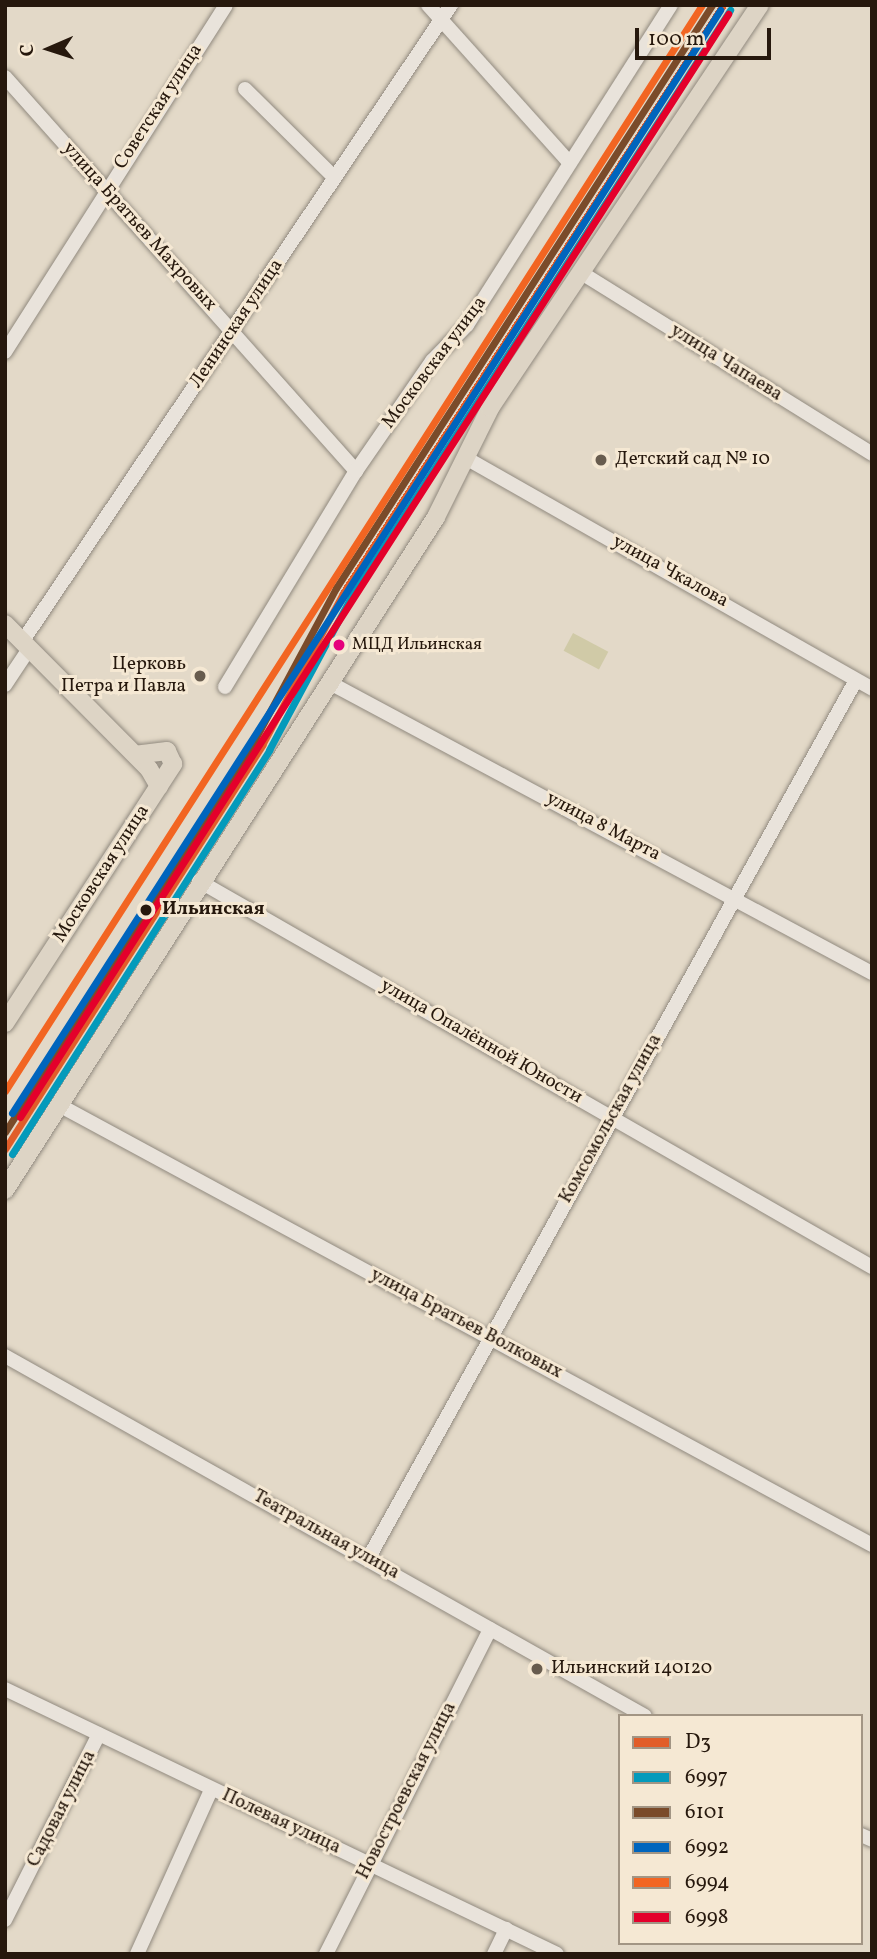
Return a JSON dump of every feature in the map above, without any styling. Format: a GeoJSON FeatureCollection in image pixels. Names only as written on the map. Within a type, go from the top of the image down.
{"type":"FeatureCollection","features":[{"type":"Feature","properties":{"kind":"main road"},"geometry":{"type":"LineString","coordinates":[[5,1190],[200,881],[332,684],[580,272],[760,5]]}},
{"type":"Feature","properties":{"kind":"main road"},"geometry":{"type":"LineString","coordinates":[[5,624],[136,755],[159,786]]}},
{"type":"Feature","properties":{"kind":"main road","name":"Московская улица"},"geometry":{"type":"LineString","coordinates":[[5,1023],[159,786],[173,757],[163,751],[136,755]]}},
{"type":"Feature","properties":{"kind":"street","name":"Советская улица"},"geometry":{"type":"LineString","coordinates":[[5,352],[226,5]]}},
{"type":"Feature","properties":{"kind":"street"},"geometry":{"type":"LineString","coordinates":[[428,5],[570,163]]}},
{"type":"Feature","properties":{"kind":"street","name":"Ленинская улица"},"geometry":{"type":"LineString","coordinates":[[5,685],[25,645],[451,5]]}},
{"type":"Feature","properties":{"kind":"street","name":"Московская улица"},"geometry":{"type":"LineString","coordinates":[[225,688],[356,471],[432,361],[467,325],[671,5]]}},
{"type":"Feature","properties":{"kind":"street","name":"улица Братьев Махровых"},"geometry":{"type":"LineString","coordinates":[[5,77],[356,471]]}},
{"type":"Feature","properties":{"kind":"street"},"geometry":{"type":"LineString","coordinates":[[245,89],[334,177]]}},
{"type":"Feature","properties":{"kind":"street","name":"улица Чапаева"},"geometry":{"type":"LineString","coordinates":[[580,272],[872,454]]}},
{"type":"Feature","properties":{"kind":"street","name":"улица Чкалова"},"geometry":{"type":"LineString","coordinates":[[466,458],[872,689]]}},
{"type":"Feature","properties":{"kind":"street","name":"Комсомольская улица"},"geometry":{"type":"LineString","coordinates":[[368,1559],[489,1336],[856,681]]}},
{"type":"Feature","properties":{"kind":"street","name":"улица 8 Марта"},"geometry":{"type":"LineString","coordinates":[[332,684],[736,898],[872,974]]}},
{"type":"Feature","properties":{"kind":"street","name":"улица Опалённой Юности"},"geometry":{"type":"LineString","coordinates":[[200,881],[872,1267]]}},
{"type":"Feature","properties":{"kind":"street","name":"улица Братьев Волковых"},"geometry":{"type":"LineString","coordinates":[[59,1105],[872,1545]]}},
{"type":"Feature","properties":{"kind":"street","name":"Театральная улица"},"geometry":{"type":"LineString","coordinates":[[5,1356],[641,1714]]}},
{"type":"Feature","properties":{"kind":"street","name":"Новостроевская улица"},"geometry":{"type":"LineString","coordinates":[[326,1954],[490,1629]]}},
{"type":"Feature","properties":{"kind":"street","name":"Полевая улица"},"geometry":{"type":"LineString","coordinates":[[5,1689],[557,1954]]}},
{"type":"Feature","properties":{"kind":"street","name":"Садовая улица"},"geometry":{"type":"LineString","coordinates":[[5,1920],[99,1734]]}},
{"type":"Feature","properties":{"kind":"street"},"geometry":{"type":"LineString","coordinates":[[137,1954],[211,1790]]}},
{"type":"Feature","properties":{"kind":"street"},"geometry":{"type":"LineString","coordinates":[[494,1954],[506,1929]]}},
{"type":"Feature","properties":{"kind":"shaded area"},"geometry":{"type":"Polygon","coordinates":[[[573,633],[608,652],[599,669],[564,651],[573,633]]]}},
{"type":"Feature","properties":{"kind":"transit line","name":"6994"},"geometry":{"type":"LineString","coordinates":[[5,1091],[702,5]]}},
{"type":"Feature","properties":{"kind":"transit line","name":"6101"},"geometry":{"type":"LineString","coordinates":[[5,1132],[254,741],[336,588],[712,5]]}},
{"type":"Feature","properties":{"kind":"transit line","name":"D3"},"geometry":{"type":"LineString","coordinates":[[5,1149],[262,745],[343,593],[723,5]]}},
{"type":"Feature","properties":{"kind":"transit line","name":"6992"},"geometry":{"type":"LineString","coordinates":[[12,1113],[720,10]]}},
{"type":"Feature","properties":{"kind":"transit line","name":"6997"},"geometry":{"type":"LineString","coordinates":[[12,1154],[269,750],[351,597],[730,10]]}},
{"type":"Feature","properties":{"kind":"transit line","name":"6998"},"geometry":{"type":"LineString","coordinates":[[20,1117],[728,14]]}},
{"type":"Feature","properties":{"kind":"place","name":"Детский сад № 10"},"geometry":{"type":"Point","coordinates":[601,460]}},
{"type":"Feature","properties":{"kind":"place","name":"МЦД Ильинская"},"geometry":{"type":"Point","coordinates":[339,645]}},
{"type":"Feature","properties":{"kind":"place","name":"Церковь Петра и Павла"},"geometry":{"type":"Point","coordinates":[200,676]}},
{"type":"Feature","properties":{"kind":"place","name":"Ильинская"},"geometry":{"type":"Point","coordinates":[146,910]}},
{"type":"Feature","properties":{"kind":"place","name":"Ильинский 140120"},"geometry":{"type":"Point","coordinates":[537,1669]}}]}
